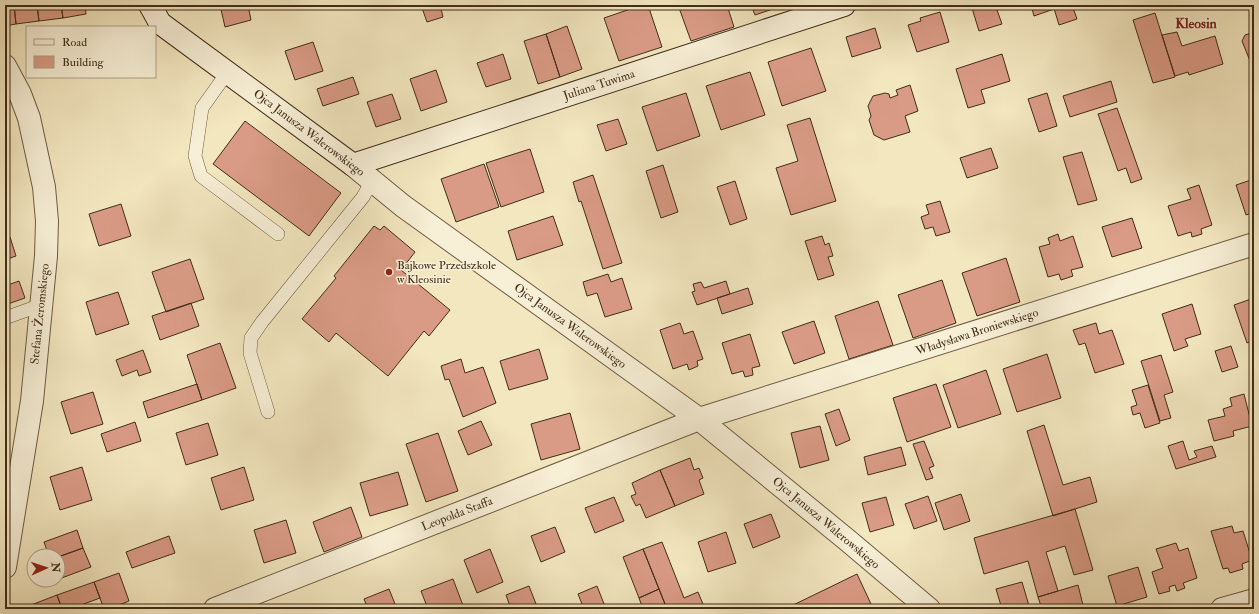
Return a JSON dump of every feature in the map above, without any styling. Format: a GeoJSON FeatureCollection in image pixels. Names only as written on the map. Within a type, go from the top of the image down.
{"type":"FeatureCollection","features":[{"type":"Feature","properties":{"kind":"street","name":"Ojca Janusza Walerowskiego"},"geometry":{"type":"LineString","coordinates":[[150,5],[160,23],[353,165],[410,210],[699,419],[929,609]]}},
{"type":"Feature","properties":{"kind":"street","name":"Juliana Tuwima"},"geometry":{"type":"LineString","coordinates":[[353,165],[844,5]]}},
{"type":"Feature","properties":{"kind":"street","name":"Stefana Żeromskiego"},"geometry":{"type":"LineString","coordinates":[[5,66],[20,94],[29,118],[44,187],[47,221],[46,256],[32,401],[5,566]]}},
{"type":"Feature","properties":{"kind":"street","name":"Władysława Broniewskiego"},"geometry":{"type":"LineString","coordinates":[[699,419],[1254,244]]}},
{"type":"Feature","properties":{"kind":"street","name":"Leopolda Staffa"},"geometry":{"type":"LineString","coordinates":[[215,609],[699,419]]}},
{"type":"Feature","properties":{"kind":"street"},"geometry":{"type":"LineString","coordinates":[[1222,609],[1254,600]]}},
{"type":"Feature","properties":{"kind":"lane"},"geometry":{"type":"LineString","coordinates":[[227,73],[202,108],[195,156],[201,176],[278,234]]}},
{"type":"Feature","properties":{"kind":"lane"},"geometry":{"type":"LineString","coordinates":[[268,412],[250,353],[251,338],[262,322],[363,197],[372,181]]}},
{"type":"Feature","properties":{"kind":"lane"},"geometry":{"type":"LineString","coordinates":[[5,318],[41,305]]}},
{"type":"Feature","properties":{"kind":"building"},"geometry":{"type":"Polygon","coordinates":[[[5,5],[14,5],[16,24],[5,26],[5,5]]]}},
{"type":"Feature","properties":{"kind":"building"},"geometry":{"type":"Polygon","coordinates":[[[14,5],[37,5],[39,21],[16,24],[14,5]]]}},
{"type":"Feature","properties":{"kind":"building"},"geometry":{"type":"Polygon","coordinates":[[[37,5],[61,5],[63,18],[39,21],[37,5]]]}},
{"type":"Feature","properties":{"kind":"building"},"geometry":{"type":"Polygon","coordinates":[[[61,5],[85,5],[86,14],[63,18],[61,5]]]}},
{"type":"Feature","properties":{"kind":"building"},"geometry":{"type":"Polygon","coordinates":[[[220,5],[248,5],[251,20],[225,27],[220,5]]]}},
{"type":"Feature","properties":{"kind":"building"},"geometry":{"type":"Polygon","coordinates":[[[421,5],[440,5],[443,17],[427,22],[421,5]]]}},
{"type":"Feature","properties":{"kind":"building"},"geometry":{"type":"Polygon","coordinates":[[[642,5],[648,5],[662,47],[619,61],[604,18],[642,5]]]}},
{"type":"Feature","properties":{"kind":"building"},"geometry":{"type":"Polygon","coordinates":[[[678,5],[727,5],[734,27],[691,41],[678,5]]]}},
{"type":"Feature","properties":{"kind":"building"},"geometry":{"type":"Polygon","coordinates":[[[751,5],[785,5],[755,15],[751,5]]]}},
{"type":"Feature","properties":{"kind":"building"},"geometry":{"type":"Polygon","coordinates":[[[971,5],[1002,5],[1003,8],[997,10],[1002,24],[979,31],[971,5]]]}},
{"type":"Feature","properties":{"kind":"building"},"geometry":{"type":"Polygon","coordinates":[[[1031,5],[1053,5],[1054,9],[1034,16],[1031,5]]]}},
{"type":"Feature","properties":{"kind":"building"},"geometry":{"type":"Polygon","coordinates":[[[1053,5],[1072,5],[1077,19],[1059,25],[1053,5]]]}},
{"type":"Feature","properties":{"kind":"building"},"geometry":{"type":"Polygon","coordinates":[[[940,12],[949,42],[917,52],[908,25],[921,21],[920,18],[940,12]]]}},
{"type":"Feature","properties":{"kind":"building"},"geometry":{"type":"Polygon","coordinates":[[[1155,13],[1175,77],[1153,83],[1133,20],[1155,13]]]}},
{"type":"Feature","properties":{"kind":"building"},"geometry":{"type":"Polygon","coordinates":[[[567,26],[582,69],[560,77],[546,34],[567,26]]]}},
{"type":"Feature","properties":{"kind":"building"},"geometry":{"type":"Polygon","coordinates":[[[875,28],[881,48],[852,57],[846,37],[875,28]]]}},
{"type":"Feature","properties":{"kind":"building"},"geometry":{"type":"Polygon","coordinates":[[[1177,32],[1182,46],[1215,36],[1223,64],[1189,75],[1188,72],[1175,76],[1162,35],[1177,32]]]}},
{"type":"Feature","properties":{"kind":"building"},"geometry":{"type":"Polygon","coordinates":[[[1254,32],[1254,60],[1250,61],[1242,41],[1245,35],[1254,32]]]}},
{"type":"Feature","properties":{"kind":"building"},"geometry":{"type":"Polygon","coordinates":[[[546,34],[560,77],[538,84],[524,41],[546,34]]]}},
{"type":"Feature","properties":{"kind":"building"},"geometry":{"type":"Polygon","coordinates":[[[313,42],[323,71],[295,80],[285,51],[313,42]]]}},
{"type":"Feature","properties":{"kind":"building"},"geometry":{"type":"Polygon","coordinates":[[[811,48],[826,91],[782,106],[768,62],[811,48]]]}},
{"type":"Feature","properties":{"kind":"building"},"geometry":{"type":"Polygon","coordinates":[[[503,54],[511,79],[486,87],[477,63],[503,54]]]}},
{"type":"Feature","properties":{"kind":"building"},"geometry":{"type":"Polygon","coordinates":[[[1002,54],[1010,81],[981,90],[985,103],[968,108],[956,69],[1002,54]]]}},
{"type":"Feature","properties":{"kind":"building"},"geometry":{"type":"Polygon","coordinates":[[[1254,66],[1254,77],[1251,67],[1254,66]]]}},
{"type":"Feature","properties":{"kind":"building"},"geometry":{"type":"Polygon","coordinates":[[[436,70],[447,102],[421,111],[410,79],[436,70]]]}},
{"type":"Feature","properties":{"kind":"building"},"geometry":{"type":"Polygon","coordinates":[[[750,72],[765,115],[721,130],[706,86],[750,72]]]}},
{"type":"Feature","properties":{"kind":"building"},"geometry":{"type":"Polygon","coordinates":[[[353,77],[359,94],[323,106],[317,89],[353,77]]]}},
{"type":"Feature","properties":{"kind":"building"},"geometry":{"type":"Polygon","coordinates":[[[1111,81],[1117,102],[1070,117],[1063,96],[1111,81]]]}},
{"type":"Feature","properties":{"kind":"building"},"geometry":{"type":"Polygon","coordinates":[[[910,85],[918,111],[905,116],[910,132],[884,140],[874,135],[869,120],[871,116],[868,106],[873,96],[885,93],[889,94],[890,98],[898,95],[896,90],[910,85]]]}},
{"type":"Feature","properties":{"kind":"building"},"geometry":{"type":"Polygon","coordinates":[[[686,93],[700,136],[657,151],[642,107],[686,93]]]}},
{"type":"Feature","properties":{"kind":"building"},"geometry":{"type":"Polygon","coordinates":[[[1047,93],[1057,126],[1039,132],[1028,99],[1047,93]]]}},
{"type":"Feature","properties":{"kind":"building"},"geometry":{"type":"Polygon","coordinates":[[[392,94],[401,119],[376,127],[367,102],[392,94]]]}},
{"type":"Feature","properties":{"kind":"building"},"geometry":{"type":"Polygon","coordinates":[[[1117,108],[1142,179],[1131,183],[1126,168],[1118,171],[1098,114],[1117,108]]]}},
{"type":"Feature","properties":{"kind":"building"},"geometry":{"type":"Polygon","coordinates":[[[810,118],[836,201],[791,215],[776,168],[798,161],[787,125],[810,118]]]}},
{"type":"Feature","properties":{"kind":"building"},"geometry":{"type":"Polygon","coordinates":[[[618,119],[627,144],[606,151],[597,125],[618,119]]]}},
{"type":"Feature","properties":{"kind":"building"},"geometry":{"type":"Polygon","coordinates":[[[245,121],[341,193],[309,236],[213,164],[245,121]]]}},
{"type":"Feature","properties":{"kind":"building"},"geometry":{"type":"Polygon","coordinates":[[[991,148],[998,168],[967,178],[960,158],[991,148]]]}},
{"type":"Feature","properties":{"kind":"building"},"geometry":{"type":"Polygon","coordinates":[[[530,149],[544,192],[501,207],[486,163],[530,149]]]}},
{"type":"Feature","properties":{"kind":"building"},"geometry":{"type":"Polygon","coordinates":[[[1082,152],[1097,200],[1078,205],[1063,157],[1082,152]]]}},
{"type":"Feature","properties":{"kind":"building"},"geometry":{"type":"Polygon","coordinates":[[[484,164],[499,207],[456,222],[441,179],[484,164]]]}},
{"type":"Feature","properties":{"kind":"building"},"geometry":{"type":"Polygon","coordinates":[[[663,165],[678,212],[661,218],[646,171],[663,165]]]}},
{"type":"Feature","properties":{"kind":"building"},"geometry":{"type":"Polygon","coordinates":[[[593,175],[622,263],[603,269],[581,201],[579,202],[573,182],[593,175]]]}},
{"type":"Feature","properties":{"kind":"building"},"geometry":{"type":"Polygon","coordinates":[[[1254,179],[1254,212],[1246,215],[1236,185],[1254,179]]]}},
{"type":"Feature","properties":{"kind":"building"},"geometry":{"type":"Polygon","coordinates":[[[735,181],[747,219],[730,225],[717,187],[735,181]]]}},
{"type":"Feature","properties":{"kind":"building"},"geometry":{"type":"Polygon","coordinates":[[[1199,185],[1212,225],[1201,229],[1202,234],[1192,237],[1191,232],[1178,236],[1168,206],[1191,199],[1187,189],[1199,185]]]}},
{"type":"Feature","properties":{"kind":"building"},"geometry":{"type":"Polygon","coordinates":[[[940,201],[950,232],[936,236],[933,227],[925,229],[921,217],[929,214],[926,205],[940,201]]]}},
{"type":"Feature","properties":{"kind":"building"},"geometry":{"type":"Polygon","coordinates":[[[121,204],[131,236],[99,246],[89,214],[121,204]]]}},
{"type":"Feature","properties":{"kind":"building"},"geometry":{"type":"Polygon","coordinates":[[[553,216],[563,245],[517,260],[508,231],[553,216]]]}},
{"type":"Feature","properties":{"kind":"building"},"geometry":{"type":"Polygon","coordinates":[[[1132,218],[1142,248],[1112,257],[1102,227],[1132,218]]]}},
{"type":"Feature","properties":{"kind":"building"},"geometry":{"type":"Polygon","coordinates":[[[374,226],[380,230],[384,226],[415,252],[401,270],[450,310],[429,336],[424,331],[388,376],[336,333],[329,342],[302,319],[336,278],[334,276],[374,226]]]}},
{"type":"Feature","properties":{"kind":"building"},"geometry":{"type":"Polygon","coordinates":[[[1058,234],[1060,241],[1073,236],[1083,267],[1071,270],[1073,276],[1061,280],[1059,274],[1048,277],[1039,247],[1050,244],[1048,238],[1058,234]]]}},
{"type":"Feature","properties":{"kind":"building"},"geometry":{"type":"Polygon","coordinates":[[[822,236],[825,245],[829,243],[833,256],[828,257],[834,275],[818,280],[805,241],[822,236]]]}},
{"type":"Feature","properties":{"kind":"building"},"geometry":{"type":"Polygon","coordinates":[[[10,237],[16,256],[5,260],[5,239],[10,237]]]}},
{"type":"Feature","properties":{"kind":"building"},"geometry":{"type":"Polygon","coordinates":[[[1006,258],[1020,302],[977,316],[962,273],[1006,258]]]}},
{"type":"Feature","properties":{"kind":"building"},"geometry":{"type":"Polygon","coordinates":[[[190,259],[204,299],[166,312],[152,272],[190,259]]]}},
{"type":"Feature","properties":{"kind":"building"},"geometry":{"type":"Polygon","coordinates":[[[608,274],[611,282],[622,278],[632,309],[605,317],[597,293],[587,296],[583,282],[608,274]]]}},
{"type":"Feature","properties":{"kind":"building"},"geometry":{"type":"Polygon","coordinates":[[[942,280],[956,323],[913,338],[898,295],[942,280]]]}},
{"type":"Feature","properties":{"kind":"building"},"geometry":{"type":"Polygon","coordinates":[[[19,281],[25,298],[5,305],[5,286],[19,281]]]}},
{"type":"Feature","properties":{"kind":"building"},"geometry":{"type":"Polygon","coordinates":[[[726,281],[730,294],[697,305],[692,292],[695,291],[693,284],[701,282],[704,288],[726,281]]]}},
{"type":"Feature","properties":{"kind":"building"},"geometry":{"type":"Polygon","coordinates":[[[748,288],[753,304],[722,314],[717,298],[748,288]]]}},
{"type":"Feature","properties":{"kind":"building"},"geometry":{"type":"Polygon","coordinates":[[[118,292],[129,324],[96,335],[86,302],[118,292]]]}},
{"type":"Feature","properties":{"kind":"building"},"geometry":{"type":"Polygon","coordinates":[[[1254,298],[1254,340],[1247,343],[1234,305],[1254,298]]]}},
{"type":"Feature","properties":{"kind":"building"},"geometry":{"type":"Polygon","coordinates":[[[878,301],[893,345],[849,359],[835,316],[878,301]]]}},
{"type":"Feature","properties":{"kind":"building"},"geometry":{"type":"Polygon","coordinates":[[[191,303],[199,326],[160,340],[152,316],[191,303]]]}},
{"type":"Feature","properties":{"kind":"building"},"geometry":{"type":"Polygon","coordinates":[[[1192,304],[1201,334],[1185,339],[1188,346],[1174,351],[1162,314],[1192,304]]]}},
{"type":"Feature","properties":{"kind":"building"},"geometry":{"type":"Polygon","coordinates":[[[814,321],[825,353],[794,364],[782,332],[814,321]]]}},
{"type":"Feature","properties":{"kind":"building"},"geometry":{"type":"Polygon","coordinates":[[[680,323],[684,334],[693,331],[703,359],[697,361],[698,366],[689,370],[687,364],[673,369],[660,330],[680,323]]]}},
{"type":"Feature","properties":{"kind":"building"},"geometry":{"type":"Polygon","coordinates":[[[1096,323],[1099,334],[1112,330],[1124,364],[1095,373],[1085,343],[1079,345],[1073,330],[1096,323]]]}},
{"type":"Feature","properties":{"kind":"building"},"geometry":{"type":"Polygon","coordinates":[[[750,334],[760,366],[752,368],[753,375],[745,377],[743,371],[732,374],[722,343],[750,334]]]}},
{"type":"Feature","properties":{"kind":"building"},"geometry":{"type":"Polygon","coordinates":[[[220,343],[236,388],[202,400],[187,355],[220,343]]]}},
{"type":"Feature","properties":{"kind":"building"},"geometry":{"type":"Polygon","coordinates":[[[1231,346],[1238,367],[1222,372],[1215,351],[1231,346]]]}},
{"type":"Feature","properties":{"kind":"building"},"geometry":{"type":"Polygon","coordinates":[[[539,349],[548,379],[509,390],[500,361],[539,349]]]}},
{"type":"Feature","properties":{"kind":"building"},"geometry":{"type":"Polygon","coordinates":[[[143,350],[151,372],[139,376],[137,370],[122,376],[116,360],[143,350]]]}},
{"type":"Feature","properties":{"kind":"building"},"geometry":{"type":"Polygon","coordinates":[[[1047,354],[1061,398],[1017,412],[1003,369],[1047,354]]]}},
{"type":"Feature","properties":{"kind":"building"},"geometry":{"type":"Polygon","coordinates":[[[1161,355],[1173,392],[1164,395],[1171,418],[1160,421],[1141,361],[1161,355]]]}},
{"type":"Feature","properties":{"kind":"building"},"geometry":{"type":"Polygon","coordinates":[[[461,359],[465,373],[483,367],[496,403],[463,417],[449,379],[445,380],[441,366],[461,359]]]}},
{"type":"Feature","properties":{"kind":"building"},"geometry":{"type":"Polygon","coordinates":[[[986,370],[1001,414],[958,428],[943,385],[986,370]]]}},
{"type":"Feature","properties":{"kind":"building"},"geometry":{"type":"Polygon","coordinates":[[[197,384],[202,400],[148,418],[143,402],[197,384]]]}},
{"type":"Feature","properties":{"kind":"building"},"geometry":{"type":"Polygon","coordinates":[[[936,384],[951,427],[907,442],[893,398],[936,384]]]}},
{"type":"Feature","properties":{"kind":"building"},"geometry":{"type":"Polygon","coordinates":[[[1148,385],[1160,423],[1145,428],[1140,413],[1133,415],[1131,407],[1137,405],[1132,390],[1148,385]]]}},
{"type":"Feature","properties":{"kind":"building"},"geometry":{"type":"Polygon","coordinates":[[[93,392],[103,424],[71,434],[61,402],[93,392]]]}},
{"type":"Feature","properties":{"kind":"building"},"geometry":{"type":"Polygon","coordinates":[[[1244,394],[1252,426],[1233,431],[1234,436],[1214,441],[1208,420],[1225,416],[1223,409],[1232,406],[1230,398],[1244,394]]]}},
{"type":"Feature","properties":{"kind":"building"},"geometry":{"type":"Polygon","coordinates":[[[839,409],[850,440],[836,446],[825,414],[839,409]]]}},
{"type":"Feature","properties":{"kind":"building"},"geometry":{"type":"Polygon","coordinates":[[[570,413],[580,449],[541,460],[531,424],[570,413]]]}},
{"type":"Feature","properties":{"kind":"building"},"geometry":{"type":"Polygon","coordinates":[[[481,421],[492,445],[468,455],[458,431],[481,421]]]}},
{"type":"Feature","properties":{"kind":"building"},"geometry":{"type":"Polygon","coordinates":[[[135,422],[141,441],[107,452],[101,434],[135,422]]]}},
{"type":"Feature","properties":{"kind":"building"},"geometry":{"type":"Polygon","coordinates":[[[208,423],[218,455],[186,465],[176,433],[208,423]]]}},
{"type":"Feature","properties":{"kind":"building"},"geometry":{"type":"Polygon","coordinates":[[[1044,425],[1063,485],[1090,477],[1097,502],[1053,516],[1027,431],[1044,425]]]}},
{"type":"Feature","properties":{"kind":"building"},"geometry":{"type":"Polygon","coordinates":[[[820,426],[829,460],[800,468],[791,433],[820,426]]]}},
{"type":"Feature","properties":{"kind":"building"},"geometry":{"type":"Polygon","coordinates":[[[438,433],[458,491],[426,502],[406,444],[438,433]]]}},
{"type":"Feature","properties":{"kind":"building"},"geometry":{"type":"Polygon","coordinates":[[[924,441],[934,466],[929,468],[933,478],[926,480],[913,444],[924,441]]]}},
{"type":"Feature","properties":{"kind":"building"},"geometry":{"type":"Polygon","coordinates":[[[1183,441],[1189,460],[1197,457],[1194,451],[1212,446],[1216,457],[1176,469],[1168,446],[1183,441]]]}},
{"type":"Feature","properties":{"kind":"building"},"geometry":{"type":"Polygon","coordinates":[[[901,447],[906,465],[868,475],[864,457],[901,447]]]}},
{"type":"Feature","properties":{"kind":"building"},"geometry":{"type":"Polygon","coordinates":[[[690,458],[694,470],[699,468],[703,478],[699,480],[704,494],[675,506],[660,470],[690,458]]]}},
{"type":"Feature","properties":{"kind":"building"},"geometry":{"type":"Polygon","coordinates":[[[82,467],[92,500],[60,510],[50,477],[82,467]]]}},
{"type":"Feature","properties":{"kind":"building"},"geometry":{"type":"Polygon","coordinates":[[[244,467],[254,500],[221,510],[211,478],[244,467]]]}},
{"type":"Feature","properties":{"kind":"building"},"geometry":{"type":"Polygon","coordinates":[[[660,470],[675,506],[646,518],[640,504],[636,506],[631,496],[636,494],[632,483],[660,470]]]}},
{"type":"Feature","properties":{"kind":"building"},"geometry":{"type":"Polygon","coordinates":[[[398,472],[408,505],[370,516],[360,483],[398,472]]]}},
{"type":"Feature","properties":{"kind":"building"},"geometry":{"type":"Polygon","coordinates":[[[961,494],[970,521],[944,530],[935,503],[961,494]]]}},
{"type":"Feature","properties":{"kind":"building"},"geometry":{"type":"Polygon","coordinates":[[[928,496],[937,521],[914,529],[905,504],[928,496]]]}},
{"type":"Feature","properties":{"kind":"building"},"geometry":{"type":"Polygon","coordinates":[[[614,497],[624,521],[595,533],[585,508],[614,497]]]}},
{"type":"Feature","properties":{"kind":"building"},"geometry":{"type":"Polygon","coordinates":[[[886,497],[894,525],[870,532],[862,503],[886,497]]]}},
{"type":"Feature","properties":{"kind":"building"},"geometry":{"type":"Polygon","coordinates":[[[351,507],[362,537],[324,552],[313,522],[351,507]]]}},
{"type":"Feature","properties":{"kind":"building"},"geometry":{"type":"Polygon","coordinates":[[[1075,509],[1093,570],[1074,575],[1065,546],[1046,552],[1058,591],[1038,597],[1028,561],[984,574],[974,538],[1075,509]]]}},
{"type":"Feature","properties":{"kind":"building"},"geometry":{"type":"Polygon","coordinates":[[[771,514],[780,537],[753,548],[744,524],[771,514]]]}},
{"type":"Feature","properties":{"kind":"building"},"geometry":{"type":"Polygon","coordinates":[[[286,520],[296,553],[264,563],[254,530],[286,520]]]}},
{"type":"Feature","properties":{"kind":"building"},"geometry":{"type":"Polygon","coordinates":[[[1232,526],[1234,533],[1243,531],[1252,560],[1242,564],[1243,569],[1230,573],[1228,568],[1223,569],[1211,531],[1232,526]]]}},
{"type":"Feature","properties":{"kind":"building"},"geometry":{"type":"Polygon","coordinates":[[[555,527],[565,552],[541,562],[531,536],[555,527]]]}},
{"type":"Feature","properties":{"kind":"building"},"geometry":{"type":"Polygon","coordinates":[[[77,530],[83,548],[66,554],[66,548],[46,548],[44,542],[77,530]]]}},
{"type":"Feature","properties":{"kind":"building"},"geometry":{"type":"Polygon","coordinates":[[[726,532],[736,563],[708,572],[698,542],[726,532]]]}},
{"type":"Feature","properties":{"kind":"building"},"geometry":{"type":"Polygon","coordinates":[[[169,536],[175,553],[132,568],[126,552],[169,536]]]}},
{"type":"Feature","properties":{"kind":"building"},"geometry":{"type":"Polygon","coordinates":[[[662,542],[684,598],[698,592],[705,609],[667,609],[643,549],[662,542]]]}},
{"type":"Feature","properties":{"kind":"building"},"geometry":{"type":"Polygon","coordinates":[[[1176,543],[1179,551],[1188,548],[1197,578],[1183,583],[1185,588],[1177,591],[1175,585],[1169,587],[1170,591],[1159,594],[1152,572],[1163,568],[1156,549],[1176,543]]]}},
{"type":"Feature","properties":{"kind":"building"},"geometry":{"type":"Polygon","coordinates":[[[83,548],[91,567],[66,576],[66,554],[83,548]]]}},
{"type":"Feature","properties":{"kind":"building"},"geometry":{"type":"Polygon","coordinates":[[[490,549],[503,582],[477,593],[464,560],[490,549]]]}},
{"type":"Feature","properties":{"kind":"building"},"geometry":{"type":"Polygon","coordinates":[[[643,549],[659,589],[639,598],[623,557],[643,549]]]}},
{"type":"Feature","properties":{"kind":"building"},"geometry":{"type":"Polygon","coordinates":[[[1138,567],[1147,597],[1117,606],[1108,576],[1138,567]]]}},
{"type":"Feature","properties":{"kind":"building"},"geometry":{"type":"Polygon","coordinates":[[[119,573],[129,601],[109,609],[104,609],[94,582],[119,573]]]}},
{"type":"Feature","properties":{"kind":"building"},"geometry":{"type":"Polygon","coordinates":[[[857,574],[871,604],[861,609],[785,609],[857,574]]]}},
{"type":"Feature","properties":{"kind":"building"},"geometry":{"type":"Polygon","coordinates":[[[453,579],[464,608],[428,609],[421,591],[453,579]]]}},
{"type":"Feature","properties":{"kind":"building"},"geometry":{"type":"Polygon","coordinates":[[[94,582],[100,598],[70,609],[62,609],[57,595],[94,582]]]}},
{"type":"Feature","properties":{"kind":"building"},"geometry":{"type":"Polygon","coordinates":[[[1022,582],[1030,609],[1002,609],[996,589],[1022,582]]]}},
{"type":"Feature","properties":{"kind":"building"},"geometry":{"type":"Polygon","coordinates":[[[1078,585],[1084,609],[1042,609],[1038,597],[1078,585]]]}},
{"type":"Feature","properties":{"kind":"building"},"geometry":{"type":"Polygon","coordinates":[[[529,586],[538,609],[511,609],[506,595],[529,586]]]}},
{"type":"Feature","properties":{"kind":"building"},"geometry":{"type":"Polygon","coordinates":[[[597,586],[606,609],[584,609],[578,594],[597,586]]]}},
{"type":"Feature","properties":{"kind":"building"},"geometry":{"type":"Polygon","coordinates":[[[389,589],[397,609],[368,609],[364,599],[389,589]]]}},
{"type":"Feature","properties":{"kind":"building"},"geometry":{"type":"Polygon","coordinates":[[[659,589],[667,609],[643,609],[639,598],[659,589]]]}},
{"type":"Feature","properties":{"kind":"building"},"geometry":{"type":"Polygon","coordinates":[[[57,595],[62,609],[33,609],[31,605],[57,595]]]}},
{"type":"Feature","properties":{"kind":"place","name":"Bajkowe Przedszkole w Kleosinie"},"geometry":{"type":"Point","coordinates":[389,272]}},
{"type":"Feature","properties":{"kind":"district","name":"Kleosin"},"geometry":{"type":"Point","coordinates":[1196,23]}}]}
